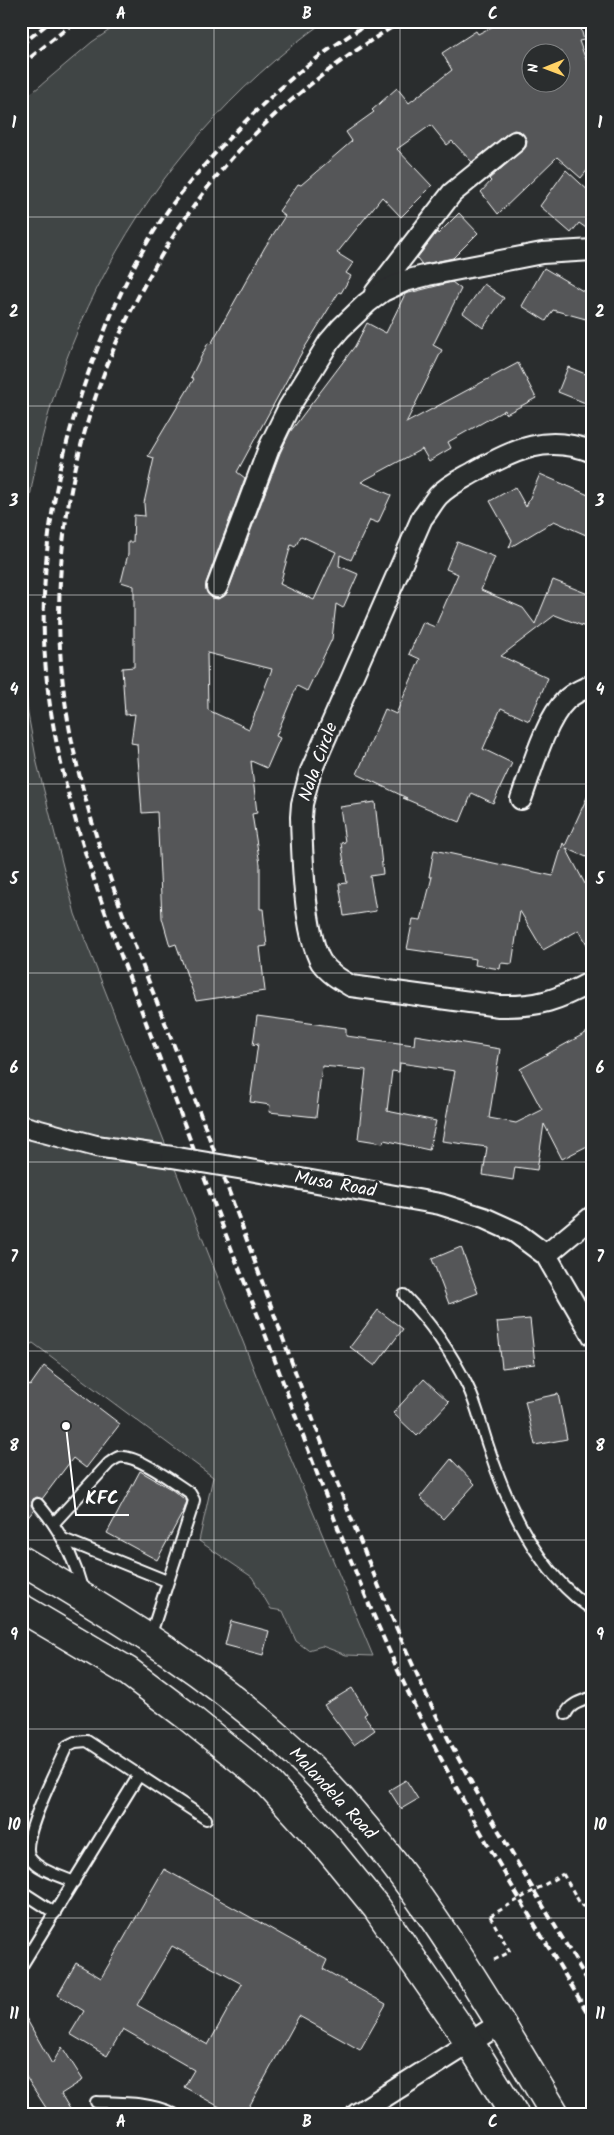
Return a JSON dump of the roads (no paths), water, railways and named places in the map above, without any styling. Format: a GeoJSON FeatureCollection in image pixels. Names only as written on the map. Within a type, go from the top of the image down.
{"type":"FeatureCollection","features":[{"type":"Feature","properties":{"kind":"main road","name":"Malandela Road"},"geometry":{"type":"LineString","coordinates":[[21,1560],[149,1638],[234,1698],[308,1764],[342,1801],[405,1878],[457,1953],[555,2114]]}},
{"type":"Feature","properties":{"kind":"main road"},"geometry":{"type":"LineString","coordinates":[[21,1608],[126,1670],[265,1779],[328,1848],[377,1908],[470,2043],[514,2114]]}},
{"type":"Feature","properties":{"kind":"street"},"geometry":{"type":"LineString","coordinates":[[367,303],[452,193],[515,142]]}},
{"type":"Feature","properties":{"kind":"street"},"geometry":{"type":"LineString","coordinates":[[217,588],[269,448],[289,407],[329,342],[340,328],[367,303],[383,291],[405,281],[428,275],[542,253],[593,250]]}},
{"type":"Feature","properties":{"kind":"street","name":"Nala Circle"},"geometry":{"type":"LineString","coordinates":[[593,452],[581,447],[558,443],[530,445],[506,454],[458,480],[439,495],[422,518],[310,774],[302,804],[301,817],[308,922],[321,961],[334,977],[351,986],[506,1007],[542,1004],[564,997],[593,981]]}},
{"type":"Feature","properties":{"kind":"street"},"geometry":{"type":"LineString","coordinates":[[521,800],[540,746],[565,701],[577,692],[593,685]]}},
{"type":"Feature","properties":{"kind":"street","name":"Musa Road"},"geometry":{"type":"LineString","coordinates":[[21,1126],[96,1146],[244,1169],[440,1204],[484,1218],[515,1232],[546,1255],[593,1336]]}},
{"type":"Feature","properties":{"kind":"street"},"geometry":{"type":"LineString","coordinates":[[546,1255],[593,1216]]}},
{"type":"Feature","properties":{"kind":"street"},"geometry":{"type":"LineString","coordinates":[[357,2114],[501,2023]]}},
{"type":"Feature","properties":{"kind":"lane"},"geometry":{"type":"LineString","coordinates":[[404,1295],[434,1330],[468,1387],[504,1489],[543,1562],[560,1583],[593,1610]]}},
{"type":"Feature","properties":{"kind":"lane"},"geometry":{"type":"LineString","coordinates":[[54,1523],[109,1463],[119,1457],[130,1458],[142,1463],[190,1493],[194,1500],[166,1581],[149,1638]]}},
{"type":"Feature","properties":{"kind":"lane"},"geometry":{"type":"LineString","coordinates":[[38,1504],[54,1523],[71,1552],[86,1598]]}},
{"type":"Feature","properties":{"kind":"lane"},"geometry":{"type":"LineString","coordinates":[[63,1539],[166,1581]]}},
{"type":"Feature","properties":{"kind":"lane"},"geometry":{"type":"LineString","coordinates":[[566,1714],[568,1709],[574,1704],[593,1697]]}},
{"type":"Feature","properties":{"kind":"lane"},"geometry":{"type":"LineString","coordinates":[[74,1882],[36,1864],[30,1858],[27,1850],[31,1829],[67,1746],[75,1742],[87,1741],[206,1819]]}},
{"type":"Feature","properties":{"kind":"lane"},"geometry":{"type":"LineString","coordinates":[[21,1967],[139,1775]]}},
{"type":"Feature","properties":{"kind":"lane"},"geometry":{"type":"LineString","coordinates":[[21,1892],[55,1913]]}},
{"type":"Feature","properties":{"kind":"lane"},"geometry":{"type":"LineString","coordinates":[[96,2102],[136,2103],[166,2110],[174,2114]]}},
{"type":"Feature","properties":{"kind":"railway"},"geometry":{"type":"LineString","coordinates":[[21,45],[51,21]]}},
{"type":"Feature","properties":{"kind":"railway"},"geometry":{"type":"LineString","coordinates":[[21,65],[76,21]]}},
{"type":"Feature","properties":{"kind":"railway"},"geometry":{"type":"LineString","coordinates":[[371,21],[298,73],[233,134],[202,168],[163,217],[127,280],[87,377],[59,474],[50,524],[45,573],[46,674],[61,764],[94,881],[121,957],[351,1562],[396,1667],[447,1770],[500,1866],[593,2022]]}},
{"type":"Feature","properties":{"kind":"railway"},"geometry":{"type":"LineString","coordinates":[[402,21],[351,54],[302,91],[236,154],[216,177],[173,236],[137,300],[107,366],[84,436],[68,507],[60,580],[60,653],[69,726],[76,761],[106,865],[344,1501],[394,1621],[439,1721],[503,1838],[593,1990]]}},
{"type":"Feature","properties":{"kind":"place","name":"KFC"},"geometry":{"type":"Point","coordinates":[66,1426]}}]}
